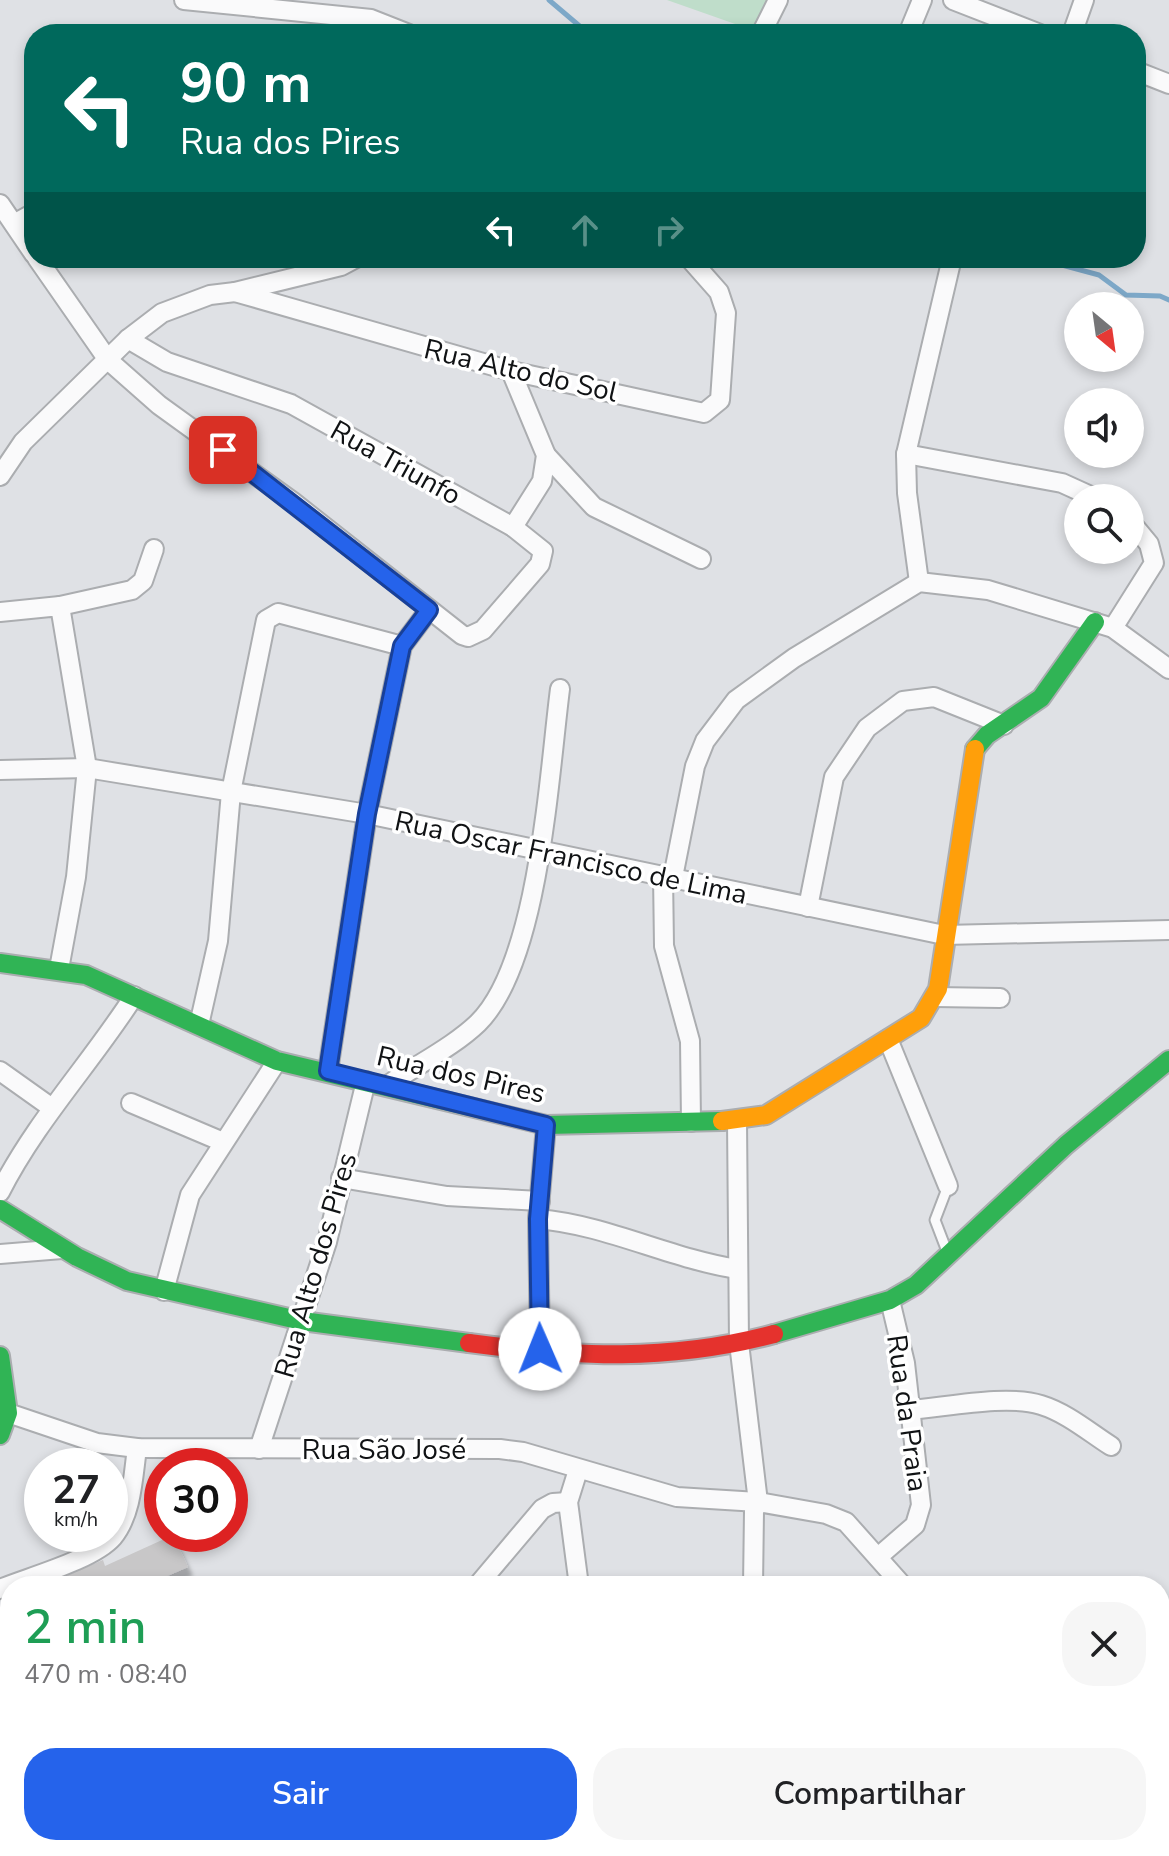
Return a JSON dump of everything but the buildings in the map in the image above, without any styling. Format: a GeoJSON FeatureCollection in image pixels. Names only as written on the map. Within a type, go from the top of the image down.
{"type":"FeatureCollection","features":[{"type":"Feature","properties":{"kind":"street"},"geometry":{"type":"LineString","coordinates":[[184,0],[371,19],[384,24]]}},
{"type":"Feature","properties":{"kind":"street"},"geometry":{"type":"LineString","coordinates":[[766,24],[778,0]]}},
{"type":"Feature","properties":{"kind":"street"},"geometry":{"type":"LineString","coordinates":[[912,24],[922,0]]}},
{"type":"Feature","properties":{"kind":"street"},"geometry":{"type":"LineString","coordinates":[[953,0],[1007,24]]}},
{"type":"Feature","properties":{"kind":"street"},"geometry":{"type":"LineString","coordinates":[[1076,24],[1084,0]]}},
{"type":"Feature","properties":{"kind":"street"},"geometry":{"type":"LineString","coordinates":[[1146,75],[1169,84]]}},
{"type":"Feature","properties":{"kind":"street"},"geometry":{"type":"LineString","coordinates":[[0,204],[24,239]]}},
{"type":"Feature","properties":{"kind":"street"},"geometry":{"type":"LineString","coordinates":[[14,224],[24,218]]}},
{"type":"Feature","properties":{"kind":"street"},"geometry":{"type":"LineString","coordinates":[[44,268],[108,360],[159,405],[293,502],[429,610],[402,646],[367,814],[328,1071]]}},
{"type":"Feature","properties":{"kind":"street"},"geometry":{"type":"LineString","coordinates":[[0,476],[23,442],[146,323],[185,302],[333,268]]}},
{"type":"Feature","properties":{"kind":"street","name":"Rua Alto do Sol"},"geometry":{"type":"LineString","coordinates":[[235,292],[511,371],[704,413],[720,400],[726,313],[719,292],[698,268]]}},
{"type":"Feature","properties":{"kind":"street"},"geometry":{"type":"LineString","coordinates":[[919,582],[907,493],[906,454],[928,345],[949,268]]}},
{"type":"Feature","properties":{"kind":"street","name":"Rua Triunfo"},"geometry":{"type":"LineString","coordinates":[[128,339],[167,362],[291,404],[513,527],[538,545],[543,558],[483,630],[468,637],[462,635],[429,610]]}},
{"type":"Feature","properties":{"kind":"street"},"geometry":{"type":"LineString","coordinates":[[511,371],[546,455],[594,507],[701,559]]}},
{"type":"Feature","properties":{"kind":"street"},"geometry":{"type":"LineString","coordinates":[[906,454],[1064,484]]}},
{"type":"Feature","properties":{"kind":"street"},"geometry":{"type":"LineString","coordinates":[[513,527],[542,481],[546,455]]}},
{"type":"Feature","properties":{"kind":"street"},"geometry":{"type":"LineString","coordinates":[[1000,998],[935,997],[973,751],[985,734],[1004,725],[1042,696],[1146,579],[1154,563],[1153,554],[1144,541]]}},
{"type":"Feature","properties":{"kind":"street"},"geometry":{"type":"LineString","coordinates":[[0,612],[60,606],[132,590],[143,581],[154,549]]}},
{"type":"Feature","properties":{"kind":"street"},"geometry":{"type":"LineString","coordinates":[[1146,579],[1169,575]]}},
{"type":"Feature","properties":{"kind":"street"},"geometry":{"type":"LineString","coordinates":[[691,1122],[690,1041],[664,946],[668,876],[695,766],[705,741],[728,710],[794,658],[919,582],[988,590],[1104,625],[1169,669]]}},
{"type":"Feature","properties":{"kind":"street"},"geometry":{"type":"LineString","coordinates":[[59,969],[76,877],[87,768],[60,606]]}},
{"type":"Feature","properties":{"kind":"street"},"geometry":{"type":"LineString","coordinates":[[199,1025],[218,941],[231,792],[262,631],[272,615],[278,613],[402,646]]}},
{"type":"Feature","properties":{"kind":"street"},"geometry":{"type":"LineString","coordinates":[[388,1085],[477,1024],[491,1007],[518,946],[529,910],[540,851],[560,689]]}},
{"type":"Feature","properties":{"kind":"street"},"geometry":{"type":"LineString","coordinates":[[808,907],[834,777],[867,728],[903,701],[934,697],[1004,725]]}},
{"type":"Feature","properties":{"kind":"street","name":"Rua Oscar Francisco de Lima"},"geometry":{"type":"LineString","coordinates":[[0,770],[87,768],[367,814],[944,935],[1169,930]]}},
{"type":"Feature","properties":{"kind":"street","name":"Rua dos Pires"},"geometry":{"type":"LineString","coordinates":[[0,963],[86,975],[277,1061],[546,1125],[737,1121],[766,1115],[790,1103],[921,1018],[935,997]]}},
{"type":"Feature","properties":{"kind":"street"},"geometry":{"type":"LineString","coordinates":[[0,1192],[15,1162],[134,996]]}},
{"type":"Feature","properties":{"kind":"street"},"geometry":{"type":"LineString","coordinates":[[888,1039],[948,1186]]}},
{"type":"Feature","properties":{"kind":"street"},"geometry":{"type":"LineString","coordinates":[[0,1209],[62,1249],[127,1281],[164,1291],[302,1321],[497,1347],[637,1357],[739,1343],[890,1300],[916,1285],[1066,1145],[1169,1060]]}},
{"type":"Feature","properties":{"kind":"street"},"geometry":{"type":"LineString","coordinates":[[164,1291],[190,1195],[277,1061]]}},
{"type":"Feature","properties":{"kind":"street"},"geometry":{"type":"LineString","coordinates":[[0,1071],[52,1108]]}},
{"type":"Feature","properties":{"kind":"street","name":"Rua Alto dos Pires"},"geometry":{"type":"LineString","coordinates":[[259,1449],[302,1321],[366,1081]]}},
{"type":"Feature","properties":{"kind":"street"},"geometry":{"type":"LineString","coordinates":[[131,1103],[223,1142]]}},
{"type":"Feature","properties":{"kind":"street"},"geometry":{"type":"LineString","coordinates":[[737,1121],[739,1343],[758,1502],[754,1511],[753,1576]]}},
{"type":"Feature","properties":{"kind":"street"},"geometry":{"type":"LineString","coordinates":[[540,1349],[539,1210],[546,1125]]}},
{"type":"Feature","properties":{"kind":"street"},"geometry":{"type":"LineString","coordinates":[[341,1178],[539,1210],[690,1261],[737,1269]]}},
{"type":"Feature","properties":{"kind":"street"},"geometry":{"type":"LineString","coordinates":[[0,1254],[62,1249]]}},
{"type":"Feature","properties":{"kind":"street","name":"Rua da Praia"},"geometry":{"type":"LineString","coordinates":[[878,1557],[919,1518],[921,1505],[902,1344],[890,1300]]}},
{"type":"Feature","properties":{"kind":"street"},"geometry":{"type":"LineString","coordinates":[[0,1356],[8,1413],[0,1435]]}},
{"type":"Feature","properties":{"kind":"street"},"geometry":{"type":"LineString","coordinates":[[911,1410],[1012,1402],[1038,1404],[1065,1416],[1111,1446]]}},
{"type":"Feature","properties":{"kind":"street","name":"Rua São José"},"geometry":{"type":"LineString","coordinates":[[8,1413],[97,1443],[137,1448],[500,1449],[523,1452],[677,1497],[758,1502],[826,1514],[846,1522],[894,1576]]}},
{"type":"Feature","properties":{"kind":"street"},"geometry":{"type":"LineString","coordinates":[[32,1576],[90,1553],[113,1537],[130,1497],[137,1448]]}},
{"type":"Feature","properties":{"kind":"street"},"geometry":{"type":"LineString","coordinates":[[578,1470],[568,1502],[578,1576]]}},
{"type":"Feature","properties":{"kind":"street"},"geometry":{"type":"LineString","coordinates":[[485,1576],[542,1509],[553,1503],[568,1502]]}},
{"type":"Feature","properties":{"kind":"lane"},"geometry":{"type":"LineString","coordinates":[[948,1186],[935,1220],[949,1256]]}},
{"type":"Feature","properties":{"kind":"green space"},"geometry":{"type":"Polygon","coordinates":[[[667,0],[771,0],[759,24],[735,24],[667,0]]]}},
{"type":"Feature","properties":{"kind":"waterway"},"geometry":{"type":"LineString","coordinates":[[549,0],[577,24]]}},
{"type":"Feature","properties":{"kind":"waterway"},"geometry":{"type":"LineString","coordinates":[[1073,268],[1099,275],[1126,295],[1160,296],[1169,300]]}},
{"type":"Feature","properties":{"kind":"traffic: fast"},"geometry":{"type":"LineString","coordinates":[[975,749],[987,735],[1041,698],[1095,622]]}},
{"type":"Feature","properties":{"kind":"traffic: fast"},"geometry":{"type":"LineString","coordinates":[[0,963],[86,975],[277,1061],[546,1125],[722,1121]]}},
{"type":"Feature","properties":{"kind":"traffic: fast"},"geometry":{"type":"LineString","coordinates":[[774,1334],[890,1300],[916,1285],[1066,1145],[1169,1060]]}},
{"type":"Feature","properties":{"kind":"traffic: fast"},"geometry":{"type":"LineString","coordinates":[[0,1209],[77,1257],[127,1281],[302,1321],[469,1343]]}},
{"type":"Feature","properties":{"kind":"traffic: fast"},"geometry":{"type":"LineString","coordinates":[[0,1356],[8,1413],[0,1435]]}},
{"type":"Feature","properties":{"kind":"traffic: slow"},"geometry":{"type":"LineString","coordinates":[[722,1121],[766,1115],[921,1018],[938,989],[975,749]]}},
{"type":"Feature","properties":{"kind":"traffic: jam"},"geometry":{"type":"LineString","coordinates":[[469,1343],[584,1354],[659,1353],[735,1343],[774,1334]]}},
{"type":"Feature","properties":{"kind":"route"},"geometry":{"type":"LineString","coordinates":[[223,450],[379,568],[429,610],[402,646],[367,814],[328,1071],[546,1125],[538,1219],[540,1349]]}}]}
